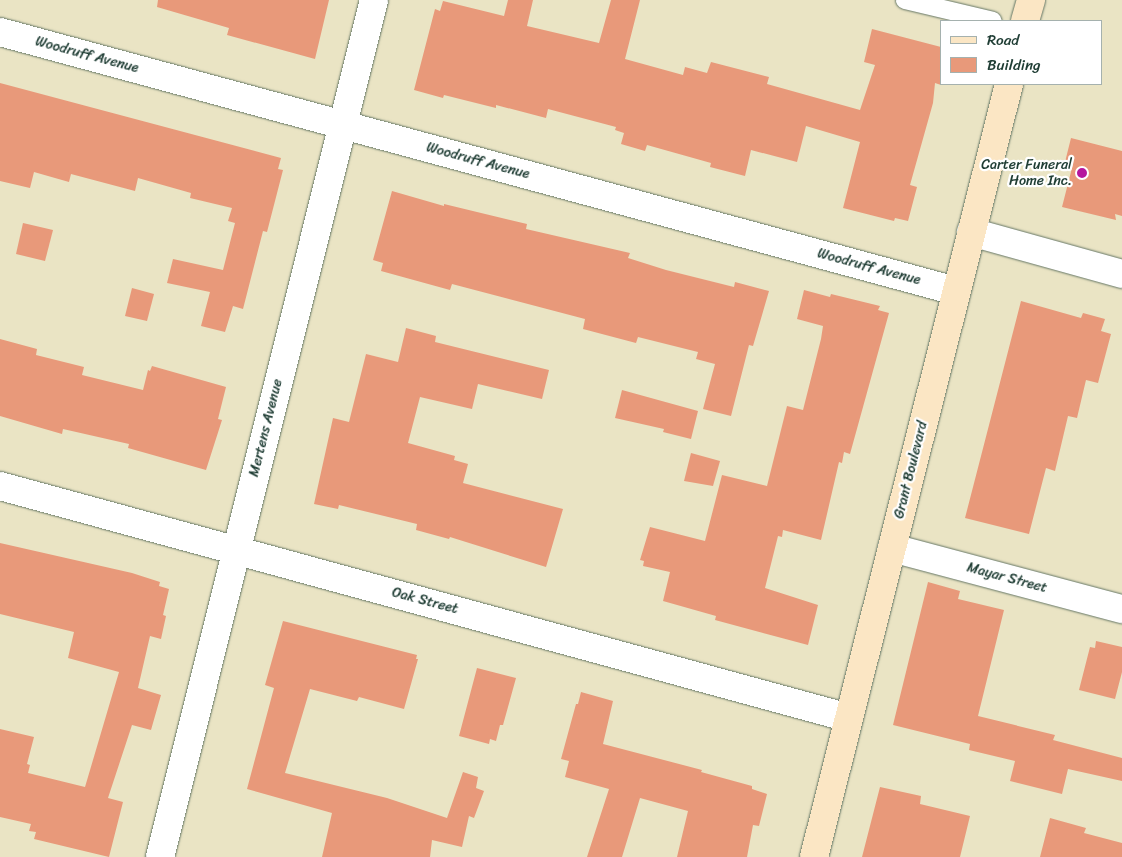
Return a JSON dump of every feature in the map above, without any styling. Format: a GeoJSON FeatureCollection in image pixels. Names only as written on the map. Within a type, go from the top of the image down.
{"type":"FeatureCollection","features":[{"type":"Feature","properties":{"kind":"street","name":"Mertens Avenue"},"geometry":{"type":"LineString","coordinates":[[160,857],[374,0]]}},
{"type":"Feature","properties":{"kind":"street"},"geometry":{"type":"LineString","coordinates":[[1025,20],[1031,0]]}},
{"type":"Feature","properties":{"kind":"street","name":"Woodruff Avenue"},"geometry":{"type":"LineString","coordinates":[[0,32],[956,291]]}},
{"type":"Feature","properties":{"kind":"street","name":"Grant Boulevard"},"geometry":{"type":"LineString","coordinates":[[814,857],[1009,85]]}},
{"type":"Feature","properties":{"kind":"street"},"geometry":{"type":"LineString","coordinates":[[971,232],[1122,274]]}},
{"type":"Feature","properties":{"kind":"street","name":"Oak Street"},"geometry":{"type":"LineString","coordinates":[[0,486],[849,718]]}},
{"type":"Feature","properties":{"kind":"street","name":"Mayar Street"},"geometry":{"type":"LineString","coordinates":[[892,548],[1122,609]]}},
{"type":"Feature","properties":{"kind":"lane"},"geometry":{"type":"LineString","coordinates":[[905,0],[989,20]]}},
{"type":"Feature","properties":{"kind":"building"},"geometry":{"type":"Polygon","coordinates":[[[158,0],[329,0],[315,59],[227,35],[229,28],[157,7],[158,0]]]}},
{"type":"Feature","properties":{"kind":"building"},"geometry":{"type":"Polygon","coordinates":[[[508,0],[533,0],[527,26],[599,43],[611,0],[640,0],[625,59],[683,75],[685,67],[707,73],[711,62],[769,77],[767,84],[860,110],[875,65],[864,62],[872,29],[940,47],[940,85],[935,83],[933,103],[910,185],[917,187],[908,221],[895,218],[894,221],[843,208],[860,142],[806,126],[797,162],[751,150],[745,176],[710,167],[711,163],[647,145],[645,151],[621,144],[624,133],[615,130],[616,127],[548,109],[546,118],[496,105],[496,108],[444,95],[443,98],[414,90],[435,9],[440,11],[443,1],[504,16],[508,0]]]}},
{"type":"Feature","properties":{"kind":"building"},"geometry":{"type":"Polygon","coordinates":[[[0,83],[281,158],[278,169],[283,170],[267,232],[263,231],[243,309],[233,306],[225,332],[201,326],[210,292],[167,283],[173,259],[223,270],[235,223],[228,221],[232,208],[190,198],[191,193],[138,178],[135,191],[71,174],[69,182],[34,172],[30,188],[0,181],[0,83]]]}},
{"type":"Feature","properties":{"kind":"building"},"geometry":{"type":"Polygon","coordinates":[[[1071,138],[1122,151],[1122,216],[1115,214],[1116,220],[1062,207],[1073,164],[1065,162],[1071,138]]]}},
{"type":"Feature","properties":{"kind":"building"},"geometry":{"type":"Polygon","coordinates":[[[392,191],[444,206],[444,204],[527,224],[526,229],[630,253],[628,258],[666,270],[734,287],[735,282],[769,291],[753,346],[749,345],[731,416],[703,409],[715,364],[696,359],[698,352],[638,337],[636,343],[583,329],[585,319],[452,284],[450,290],[381,271],[383,263],[373,260],[392,191]]]}},
{"type":"Feature","properties":{"kind":"building"},"geometry":{"type":"Polygon","coordinates":[[[23,223],[53,230],[45,261],[16,254],[23,223]]]}},
{"type":"Feature","properties":{"kind":"building"},"geometry":{"type":"Polygon","coordinates":[[[132,288],[154,294],[147,321],[125,316],[132,288]]]}},
{"type":"Feature","properties":{"kind":"building"},"geometry":{"type":"Polygon","coordinates":[[[804,290],[830,297],[831,294],[880,306],[878,310],[889,313],[850,454],[844,452],[842,463],[839,462],[821,540],[783,530],[782,537],[778,536],[765,588],[818,605],[808,645],[715,620],[716,616],[663,601],[670,572],[643,566],[644,561],[640,560],[650,527],[705,541],[722,475],[767,486],[787,406],[803,410],[821,339],[823,326],[797,319],[804,290]]]}},
{"type":"Feature","properties":{"kind":"building"},"geometry":{"type":"Polygon","coordinates":[[[1021,301],[1081,318],[1083,313],[1105,319],[1101,331],[1111,334],[1098,383],[1086,380],[1077,418],[1068,416],[1055,471],[1046,468],[1029,534],[965,518],[1021,301]]]}},
{"type":"Feature","properties":{"kind":"building"},"geometry":{"type":"Polygon","coordinates":[[[406,328],[436,336],[435,342],[549,370],[542,399],[478,384],[472,409],[420,397],[408,443],[455,456],[454,460],[468,464],[463,483],[563,509],[546,567],[450,537],[449,539],[416,530],[417,524],[339,505],[338,509],[314,504],[333,418],[349,422],[366,354],[398,362],[406,328]]]}},
{"type":"Feature","properties":{"kind":"building"},"geometry":{"type":"Polygon","coordinates":[[[0,339],[37,349],[36,355],[84,367],[82,375],[143,390],[148,370],[150,371],[152,366],[226,387],[218,419],[222,420],[206,470],[128,448],[129,444],[63,429],[62,434],[0,416],[0,339]]]}},
{"type":"Feature","properties":{"kind":"building"},"geometry":{"type":"Polygon","coordinates":[[[622,390],[698,411],[691,439],[663,432],[664,429],[615,418],[622,390]]]}},
{"type":"Feature","properties":{"kind":"building"},"geometry":{"type":"Polygon","coordinates":[[[691,453],[720,461],[713,486],[684,481],[691,453]]]}},
{"type":"Feature","properties":{"kind":"building"},"geometry":{"type":"Polygon","coordinates":[[[0,543],[132,573],[160,582],[159,586],[169,589],[163,615],[166,616],[161,639],[150,636],[138,688],[161,695],[151,730],[132,725],[108,798],[123,802],[109,857],[34,839],[36,832],[29,831],[31,824],[0,817],[0,729],[34,737],[27,764],[30,765],[28,773],[85,787],[119,672],[68,658],[74,632],[0,614],[0,543]]]}},
{"type":"Feature","properties":{"kind":"building"},"geometry":{"type":"Polygon","coordinates":[[[928,582],[960,591],[958,599],[1004,610],[978,716],[1055,735],[1053,740],[1122,758],[1122,781],[1068,769],[1062,794],[1010,781],[1015,761],[969,750],[970,744],[893,725],[928,582]]]}},
{"type":"Feature","properties":{"kind":"building"},"geometry":{"type":"Polygon","coordinates":[[[283,621],[417,655],[416,659],[418,659],[404,709],[359,697],[357,701],[310,689],[285,773],[387,798],[447,818],[463,772],[478,777],[476,788],[484,791],[474,818],[469,816],[462,847],[432,840],[430,857],[322,857],[332,813],[247,789],[274,688],[265,685],[283,621]]]}},
{"type":"Feature","properties":{"kind":"building"},"geometry":{"type":"Polygon","coordinates":[[[1096,641],[1122,647],[1122,672],[1115,699],[1079,690],[1090,647],[1095,648],[1096,641]]]}},
{"type":"Feature","properties":{"kind":"building"},"geometry":{"type":"Polygon","coordinates":[[[477,668],[516,678],[503,725],[500,725],[496,741],[490,739],[489,744],[459,736],[477,668]]]}},
{"type":"Feature","properties":{"kind":"building"},"geometry":{"type":"Polygon","coordinates":[[[581,692],[613,701],[603,744],[702,770],[701,772],[752,786],[752,789],[767,794],[759,826],[753,825],[747,857],[677,857],[688,811],[640,798],[622,857],[587,857],[609,789],[565,777],[569,761],[561,759],[581,692]]]}},
{"type":"Feature","properties":{"kind":"building"},"geometry":{"type":"Polygon","coordinates":[[[880,787],[921,796],[920,804],[970,816],[960,857],[862,857],[880,787]]]}},
{"type":"Feature","properties":{"kind":"building"},"geometry":{"type":"Polygon","coordinates":[[[1050,818],[1086,828],[1084,833],[1122,843],[1122,857],[1040,857],[1050,818]]]}},
{"type":"Feature","properties":{"kind":"place","name":"Carter Funeral Home Inc."},"geometry":{"type":"Point","coordinates":[1082,173]}}]}
